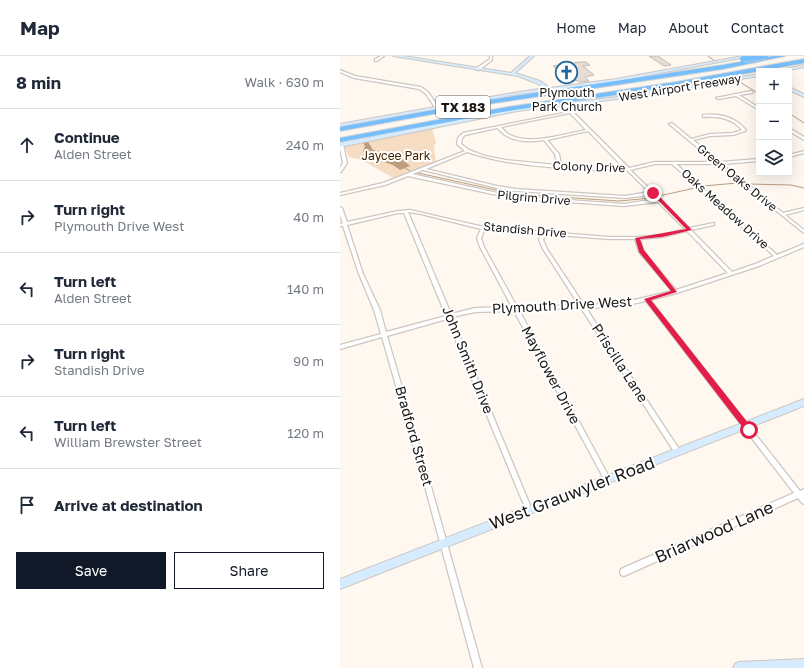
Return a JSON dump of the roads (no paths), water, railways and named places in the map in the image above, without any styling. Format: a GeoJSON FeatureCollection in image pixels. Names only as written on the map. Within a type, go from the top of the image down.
{"type":"FeatureCollection","features":[{"type":"Feature","properties":{"kind":"highway"},"geometry":{"type":"LineString","coordinates":[[587,86],[765,56]]}},
{"type":"Feature","properties":{"kind":"highway"},"geometry":{"type":"LineString","coordinates":[[663,76],[765,56]]}},
{"type":"Feature","properties":{"kind":"highway"},"geometry":{"type":"LineString","coordinates":[[587,86],[680,77],[781,58],[804,57]]}},
{"type":"Feature","properties":{"kind":"highway"},"geometry":{"type":"LineString","coordinates":[[615,93],[804,57]]}},
{"type":"Feature","properties":{"kind":"highway"},"geometry":{"type":"LineString","coordinates":[[340,135],[515,103],[672,81],[804,57]]}},
{"type":"Feature","properties":{"kind":"highway"},"geometry":{"type":"LineString","coordinates":[[340,135],[508,104],[683,78],[781,58]]}},
{"type":"Feature","properties":{"kind":"highway","name":"TX 183"},"geometry":{"type":"LineString","coordinates":[[340,129],[587,86],[781,58]]}},
{"type":"Feature","properties":{"kind":"highway"},"geometry":{"type":"LineString","coordinates":[[785,68],[804,64]]}},
{"type":"Feature","properties":{"kind":"highway","name":"TX 183"},"geometry":{"type":"LineString","coordinates":[[340,143],[502,110],[563,102],[804,64]]}},
{"type":"Feature","properties":{"kind":"highway"},"geometry":{"type":"LineString","coordinates":[[725,81],[756,75]]}},
{"type":"Feature","properties":{"kind":"highway"},"geometry":{"type":"LineString","coordinates":[[563,102],[701,85]]}},
{"type":"Feature","properties":{"kind":"main road"},"geometry":{"type":"LineString","coordinates":[[395,56],[512,74],[536,80],[549,89]]}},
{"type":"Feature","properties":{"kind":"main road"},"geometry":{"type":"LineString","coordinates":[[512,74],[532,56]]}},
{"type":"Feature","properties":{"kind":"main road","name":"West Airport Freeway"},"geometry":{"type":"LineString","coordinates":[[340,126],[549,89],[587,86],[750,56]]}},
{"type":"Feature","properties":{"kind":"main road"},"geometry":{"type":"LineString","coordinates":[[790,68],[804,64]]}},
{"type":"Feature","properties":{"kind":"main road","name":"West Airport Freeway"},"geometry":{"type":"LineString","coordinates":[[701,85],[725,81]]}},
{"type":"Feature","properties":{"kind":"main road"},"geometry":{"type":"LineString","coordinates":[[792,90],[804,96]]}},
{"type":"Feature","properties":{"kind":"main road","name":"West Grauwyler Road"},"geometry":{"type":"LineString","coordinates":[[340,584],[804,402]]}},
{"type":"Feature","properties":{"kind":"main road"},"geometry":{"type":"LineString","coordinates":[[739,668],[804,665]]}},
{"type":"Feature","properties":{"kind":"street"},"geometry":{"type":"LineString","coordinates":[[376,60],[383,56]]}},
{"type":"Feature","properties":{"kind":"street"},"geometry":{"type":"LineString","coordinates":[[478,69],[491,59],[491,56]]}},
{"type":"Feature","properties":{"kind":"street"},"geometry":{"type":"LineString","coordinates":[[340,71],[354,77],[420,88],[427,93],[437,108]]}},
{"type":"Feature","properties":{"kind":"street"},"geometry":{"type":"LineString","coordinates":[[718,98],[751,92]]}},
{"type":"Feature","properties":{"kind":"street"},"geometry":{"type":"LineString","coordinates":[[737,95],[756,107]]}},
{"type":"Feature","properties":{"kind":"street"},"geometry":{"type":"LineString","coordinates":[[563,102],[732,273]]}},
{"type":"Feature","properties":{"kind":"street"},"geometry":{"type":"LineString","coordinates":[[467,151],[460,147],[459,144],[462,136],[572,112]]}},
{"type":"Feature","properties":{"kind":"street"},"geometry":{"type":"LineString","coordinates":[[690,140],[710,135],[733,134],[744,130],[727,118],[715,115],[704,116]]}},
{"type":"Feature","properties":{"kind":"street","name":"Green Oaks Drive"},"geometry":{"type":"LineString","coordinates":[[671,124],[804,232]]}},
{"type":"Feature","properties":{"kind":"street"},"geometry":{"type":"LineString","coordinates":[[498,127],[505,134],[516,138],[533,140],[589,130]]}},
{"type":"Feature","properties":{"kind":"street"},"geometry":{"type":"LineString","coordinates":[[792,131],[804,139]]}},
{"type":"Feature","properties":{"kind":"street"},"geometry":{"type":"LineString","coordinates":[[545,139],[557,154],[559,166]]}},
{"type":"Feature","properties":{"kind":"street"},"geometry":{"type":"LineString","coordinates":[[340,143],[342,157],[345,163],[340,171]]}},
{"type":"Feature","properties":{"kind":"street"},"geometry":{"type":"LineString","coordinates":[[340,194],[380,185],[467,151]]}},
{"type":"Feature","properties":{"kind":"street","name":"Colony Drive"},"geometry":{"type":"LineString","coordinates":[[467,151],[512,162],[616,170],[629,169],[655,163],[719,164],[756,160]]}},
{"type":"Feature","properties":{"kind":"street"},"geometry":{"type":"LineString","coordinates":[[792,155],[804,152]]}},
{"type":"Feature","properties":{"kind":"street","name":"Oaks Meadow Drive"},"geometry":{"type":"LineString","coordinates":[[673,163],[776,256]]}},
{"type":"Feature","properties":{"kind":"street","name":"Pilgrim Drive"},"geometry":{"type":"LineString","coordinates":[[423,169],[497,187],[516,190],[625,197],[653,193]]}},
{"type":"Feature","properties":{"kind":"street","name":"Pilgrim Drive"},"geometry":{"type":"LineString","coordinates":[[409,174],[511,197],[624,205],[660,200]]}},
{"type":"Feature","properties":{"kind":"street","name":"Bradford Street"},"geometry":{"type":"LineString","coordinates":[[340,208],[343,225],[361,274],[373,298],[385,334],[478,668]]}},
{"type":"Feature","properties":{"kind":"street"},"geometry":{"type":"LineString","coordinates":[[782,214],[804,209]]}},
{"type":"Feature","properties":{"kind":"street","name":"Standish Drive"},"geometry":{"type":"LineString","coordinates":[[343,225],[406,212],[421,213],[484,228],[637,238],[662,236],[712,224]]}},
{"type":"Feature","properties":{"kind":"street","name":"John Smith Drive"},"geometry":{"type":"LineString","coordinates":[[406,212],[529,510]]}},
{"type":"Feature","properties":{"kind":"street","name":"Mayflower Drive"},"geometry":{"type":"LineString","coordinates":[[484,228],[480,235],[480,243],[607,479]]}},
{"type":"Feature","properties":{"kind":"street","name":"Priscilla Lane"},"geometry":{"type":"LineString","coordinates":[[543,233],[542,243],[677,452]]}},
{"type":"Feature","properties":{"kind":"street"},"geometry":{"type":"LineString","coordinates":[[637,238],[641,251],[674,292]]}},
{"type":"Feature","properties":{"kind":"street","name":"Plymouth Drive West"},"geometry":{"type":"LineString","coordinates":[[340,347],[475,310],[610,305],[647,299],[674,292],[757,265],[776,256],[804,246]]}},
{"type":"Feature","properties":{"kind":"street"},"geometry":{"type":"LineString","coordinates":[[647,299],[745,425],[802,493],[804,501]]}},
{"type":"Feature","properties":{"kind":"street","name":"Briarwood Lane"},"geometry":{"type":"LineString","coordinates":[[624,572],[802,493]]}},
{"type":"Feature","properties":{"kind":"waterway"},"geometry":{"type":"LineString","coordinates":[[708,56],[715,61]]}},
{"type":"Feature","properties":{"kind":"waterway"},"geometry":{"type":"LineString","coordinates":[[740,82],[756,92]]}},
{"type":"Feature","properties":{"kind":"waterway"},"geometry":{"type":"LineString","coordinates":[[792,115],[804,123]]}},
{"type":"Feature","properties":{"kind":"waterway"},"geometry":{"type":"LineString","coordinates":[[405,168],[410,171]]}},
{"type":"Feature","properties":{"kind":"waterway"},"geometry":{"type":"LineString","coordinates":[[418,173],[514,194],[619,201],[652,198]]}},
{"type":"Feature","properties":{"kind":"waterway"},"geometry":{"type":"LineString","coordinates":[[703,186],[738,183]]}},
{"type":"Feature","properties":{"kind":"waterway"},"geometry":{"type":"LineString","coordinates":[[747,184],[791,185],[804,188]]}},
{"type":"Feature","properties":{"kind":"waterway"},"geometry":{"type":"LineString","coordinates":[[659,196],[695,188]]}},
{"type":"Feature","properties":{"kind":"place","name":"Plymouth Park Church"},"geometry":{"type":"Point","coordinates":[567,72]}},
{"type":"Feature","properties":{"kind":"park label","name":"Jaycee Park"},"geometry":{"type":"Point","coordinates":[396,156]}}]}
